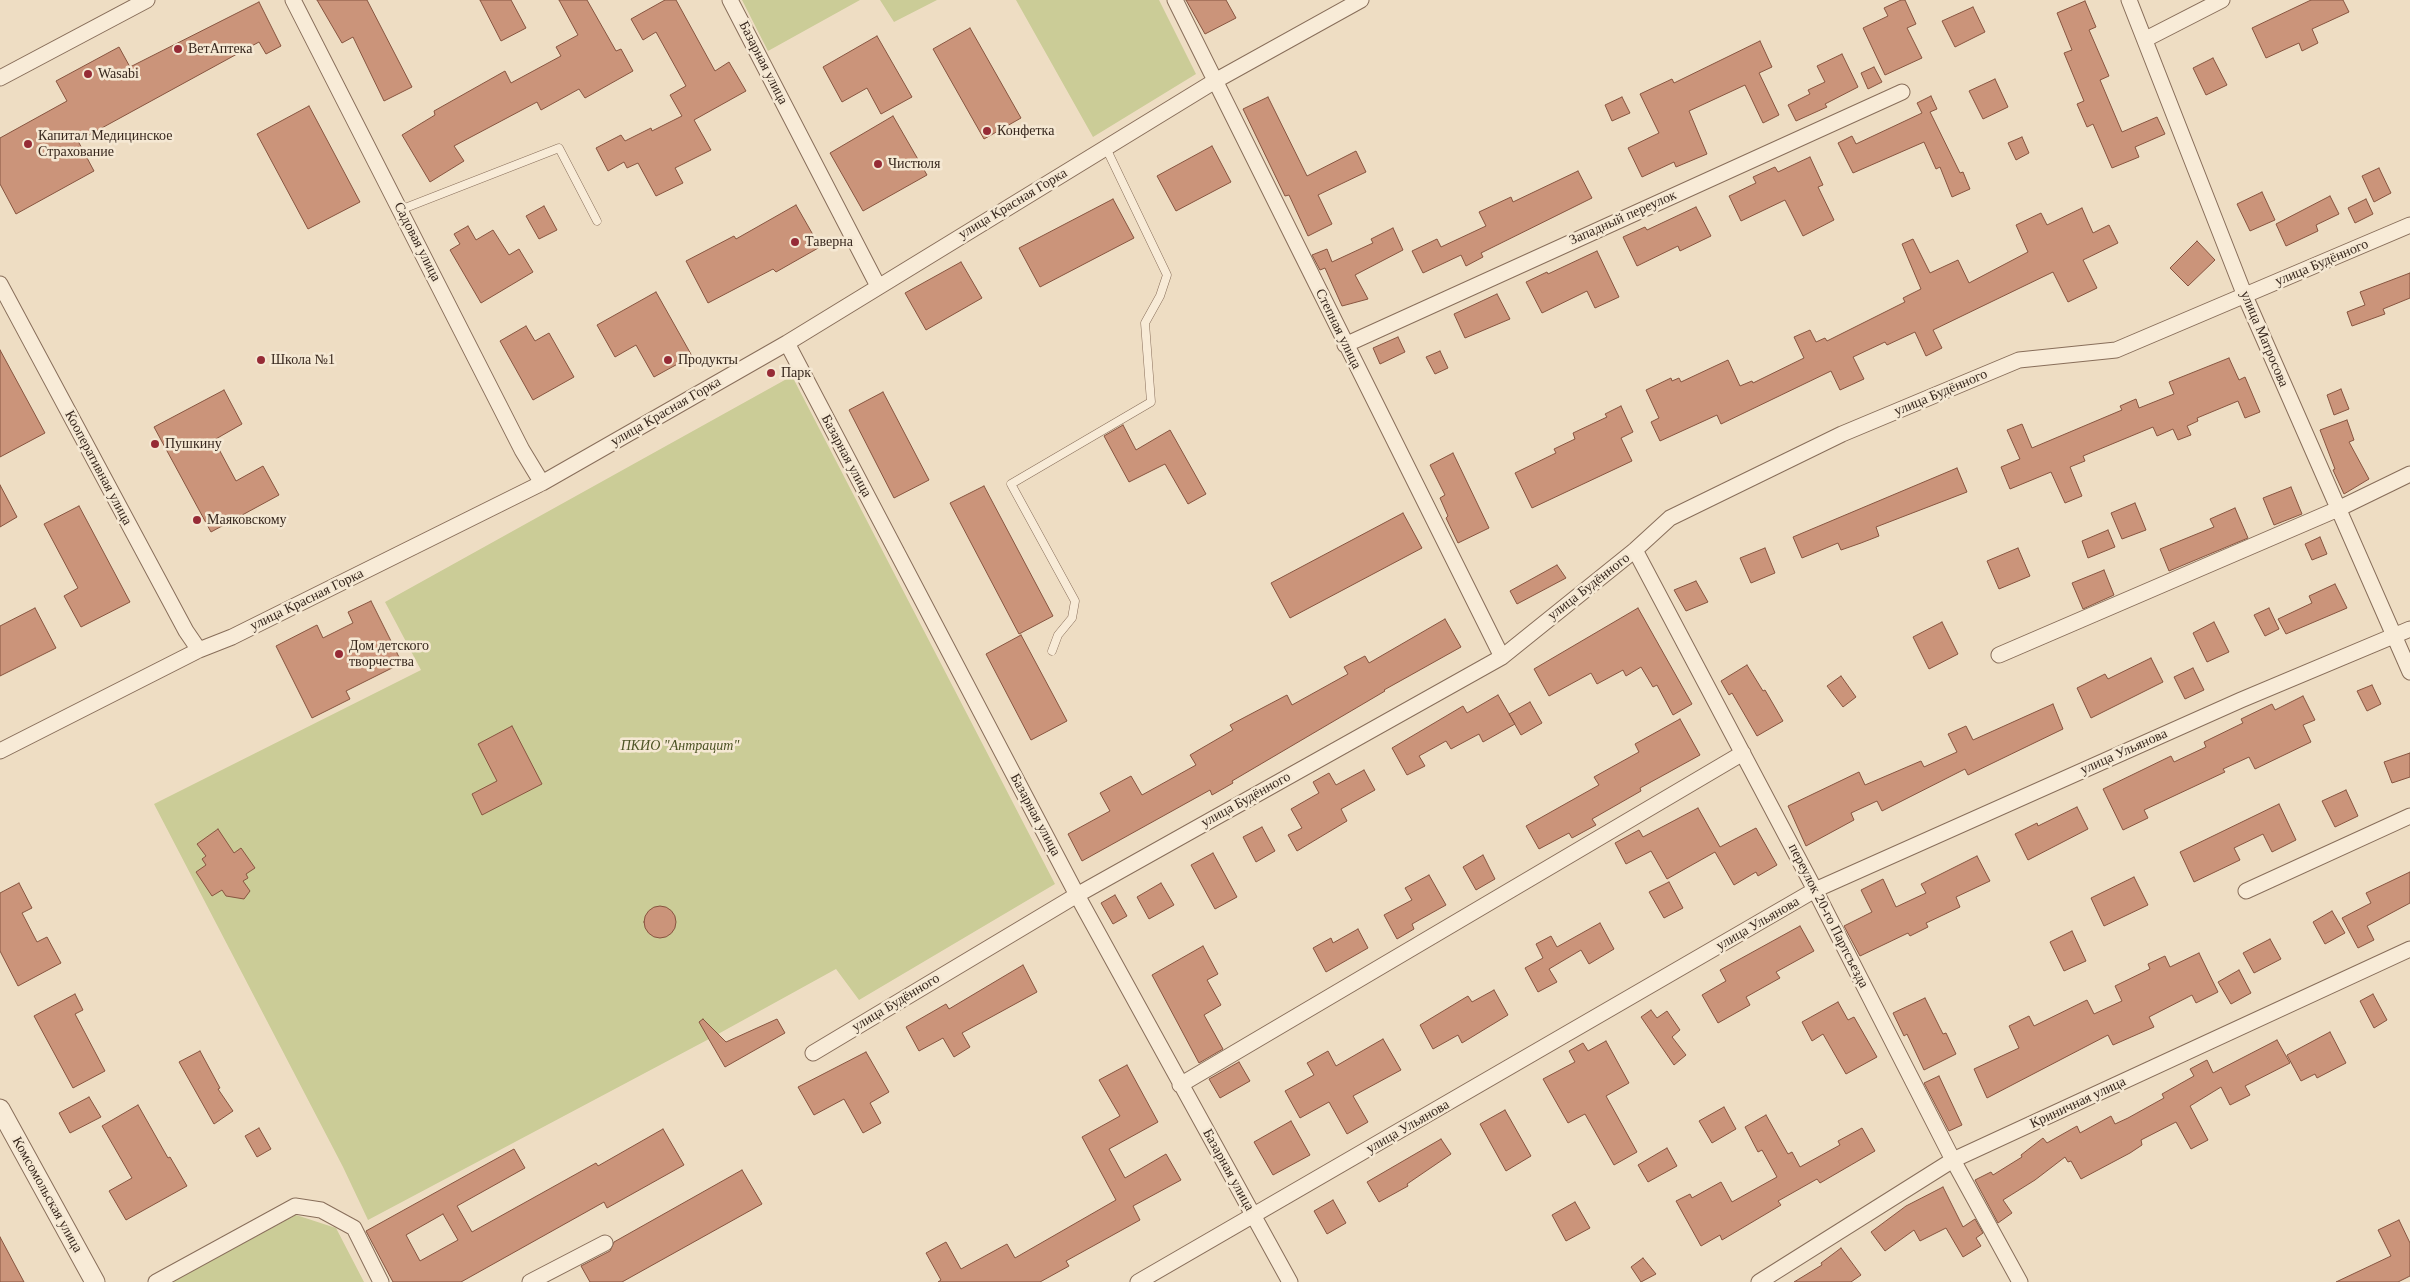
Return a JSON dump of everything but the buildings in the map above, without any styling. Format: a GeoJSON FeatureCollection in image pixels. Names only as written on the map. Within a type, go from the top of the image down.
{"type":"FeatureCollection","features":[{"type":"Feature","properties":{"kind":"street"},"geometry":{"type":"LineString","coordinates":[[0,78],[147,0]]}},
{"type":"Feature","properties":{"kind":"street","name":"Садовая улица"},"geometry":{"type":"LineString","coordinates":[[293,0],[522,450],[542,483]]}},
{"type":"Feature","properties":{"kind":"street","name":"Базарная улица"},"geometry":{"type":"LineString","coordinates":[[730,0],[878,286]]}},
{"type":"Feature","properties":{"kind":"street","name":"Степная улица"},"geometry":{"type":"LineString","coordinates":[[1175,0],[1502,657]]}},
{"type":"Feature","properties":{"kind":"street","name":"улица Красная Горка"},"geometry":{"type":"LineString","coordinates":[[0,751],[199,650],[232,637],[542,483],[787,343],[1216,81],[1361,0]]}},
{"type":"Feature","properties":{"kind":"street","name":"улица Матросова"},"geometry":{"type":"LineString","coordinates":[[2129,0],[2146,39],[2245,296],[2410,672]]}},
{"type":"Feature","properties":{"kind":"street"},"geometry":{"type":"LineString","coordinates":[[2146,39],[2222,0]]}},
{"type":"Feature","properties":{"kind":"street","name":"Западный переулок"},"geometry":{"type":"LineString","coordinates":[[1345,344],[1902,92]]}},
{"type":"Feature","properties":{"kind":"street","name":"улица Будённого"},"geometry":{"type":"LineString","coordinates":[[813,1052],[1077,895],[1502,657],[1635,550],[1670,518],[1842,434],[2019,360],[2116,350],[2410,225]]}},
{"type":"Feature","properties":{"kind":"street","name":"Кооперативная улица"},"geometry":{"type":"LineString","coordinates":[[0,284],[186,631],[199,650]]}},
{"type":"Feature","properties":{"kind":"street","name":"Базарная улица"},"geometry":{"type":"LineString","coordinates":[[787,343],[1077,895],[1290,1282]]}},
{"type":"Feature","properties":{"kind":"street"},"geometry":{"type":"LineString","coordinates":[[1999,655],[2338,509],[2410,474]]}},
{"type":"Feature","properties":{"kind":"street","name":"переулок 20-го Партсъезда"},"geometry":{"type":"LineString","coordinates":[[1635,550],[1744,753],[1953,1160],[2020,1282]]}},
{"type":"Feature","properties":{"kind":"street","name":"улица Ульянова"},"geometry":{"type":"LineString","coordinates":[[1138,1282],[1815,890],[2241,700],[2410,629]]}},
{"type":"Feature","properties":{"kind":"street"},"geometry":{"type":"LineString","coordinates":[[1180,1085],[1744,753]]}},
{"type":"Feature","properties":{"kind":"street"},"geometry":{"type":"LineString","coordinates":[[2246,891],[2410,816]]}},
{"type":"Feature","properties":{"kind":"street","name":"Криничная улица"},"geometry":{"type":"LineString","coordinates":[[1759,1282],[1953,1160],[2410,949]]}},
{"type":"Feature","properties":{"kind":"street","name":"Комсомольская улица"},"geometry":{"type":"LineString","coordinates":[[0,1109],[95,1282]]}},
{"type":"Feature","properties":{"kind":"street"},"geometry":{"type":"LineString","coordinates":[[156,1282],[295,1206],[321,1210],[354,1228],[381,1282]]}},
{"type":"Feature","properties":{"kind":"street"},"geometry":{"type":"LineString","coordinates":[[530,1282],[605,1242]]}},
{"type":"Feature","properties":{"kind":"lane"},"geometry":{"type":"LineString","coordinates":[[400,210],[559,148],[597,220]]}},
{"type":"Feature","properties":{"kind":"lane"},"geometry":{"type":"LineString","coordinates":[[1052,651],[1058,635],[1072,618],[1075,601],[1011,484],[1151,402],[1145,323],[1160,296],[1167,275],[1106,148]]}},
{"type":"Feature","properties":{"kind":"green space"},"geometry":{"type":"Polygon","coordinates":[[[742,0],[860,0],[768,51],[742,0]]]}},
{"type":"Feature","properties":{"kind":"green space"},"geometry":{"type":"Polygon","coordinates":[[[880,0],[937,0],[894,22],[880,0]]]}},
{"type":"Feature","properties":{"kind":"green space"},"geometry":{"type":"Polygon","coordinates":[[[1016,0],[1159,0],[1196,74],[1093,137],[1016,0]]]}},
{"type":"Feature","properties":{"kind":"green space","name":"ПКИО \"Антрацит\""},"geometry":{"type":"Polygon","coordinates":[[[792,376],[1055,884],[859,1000],[836,969],[709,1039],[368,1220],[343,1167],[154,804],[421,670],[385,602],[792,376]]]}},
{"type":"Feature","properties":{"kind":"green space"},"geometry":{"type":"Polygon","coordinates":[[[296,1215],[336,1228],[364,1282],[172,1282],[296,1215]]]}},
{"type":"Feature","properties":{"kind":"place","name":"ВетАптека"},"geometry":{"type":"Point","coordinates":[178,49]}},
{"type":"Feature","properties":{"kind":"place","name":"Wasabi"},"geometry":{"type":"Point","coordinates":[88,74]}},
{"type":"Feature","properties":{"kind":"place","name":"Конфетка"},"geometry":{"type":"Point","coordinates":[987,131]}},
{"type":"Feature","properties":{"kind":"place","name":"Капитал Медицинское Страхование"},"geometry":{"type":"Point","coordinates":[28,144]}},
{"type":"Feature","properties":{"kind":"place","name":"Чистюля"},"geometry":{"type":"Point","coordinates":[878,164]}},
{"type":"Feature","properties":{"kind":"place","name":"Таверна"},"geometry":{"type":"Point","coordinates":[795,242]}},
{"type":"Feature","properties":{"kind":"place","name":"Школа №1"},"geometry":{"type":"Point","coordinates":[261,360]}},
{"type":"Feature","properties":{"kind":"place","name":"Продукты"},"geometry":{"type":"Point","coordinates":[668,360]}},
{"type":"Feature","properties":{"kind":"place","name":"Парк"},"geometry":{"type":"Point","coordinates":[771,373]}},
{"type":"Feature","properties":{"kind":"place","name":"Пушкину"},"geometry":{"type":"Point","coordinates":[155,444]}},
{"type":"Feature","properties":{"kind":"place","name":"Маяковскому"},"geometry":{"type":"Point","coordinates":[197,520]}},
{"type":"Feature","properties":{"kind":"place","name":"Дом детского творчества"},"geometry":{"type":"Point","coordinates":[339,654]}}]}
